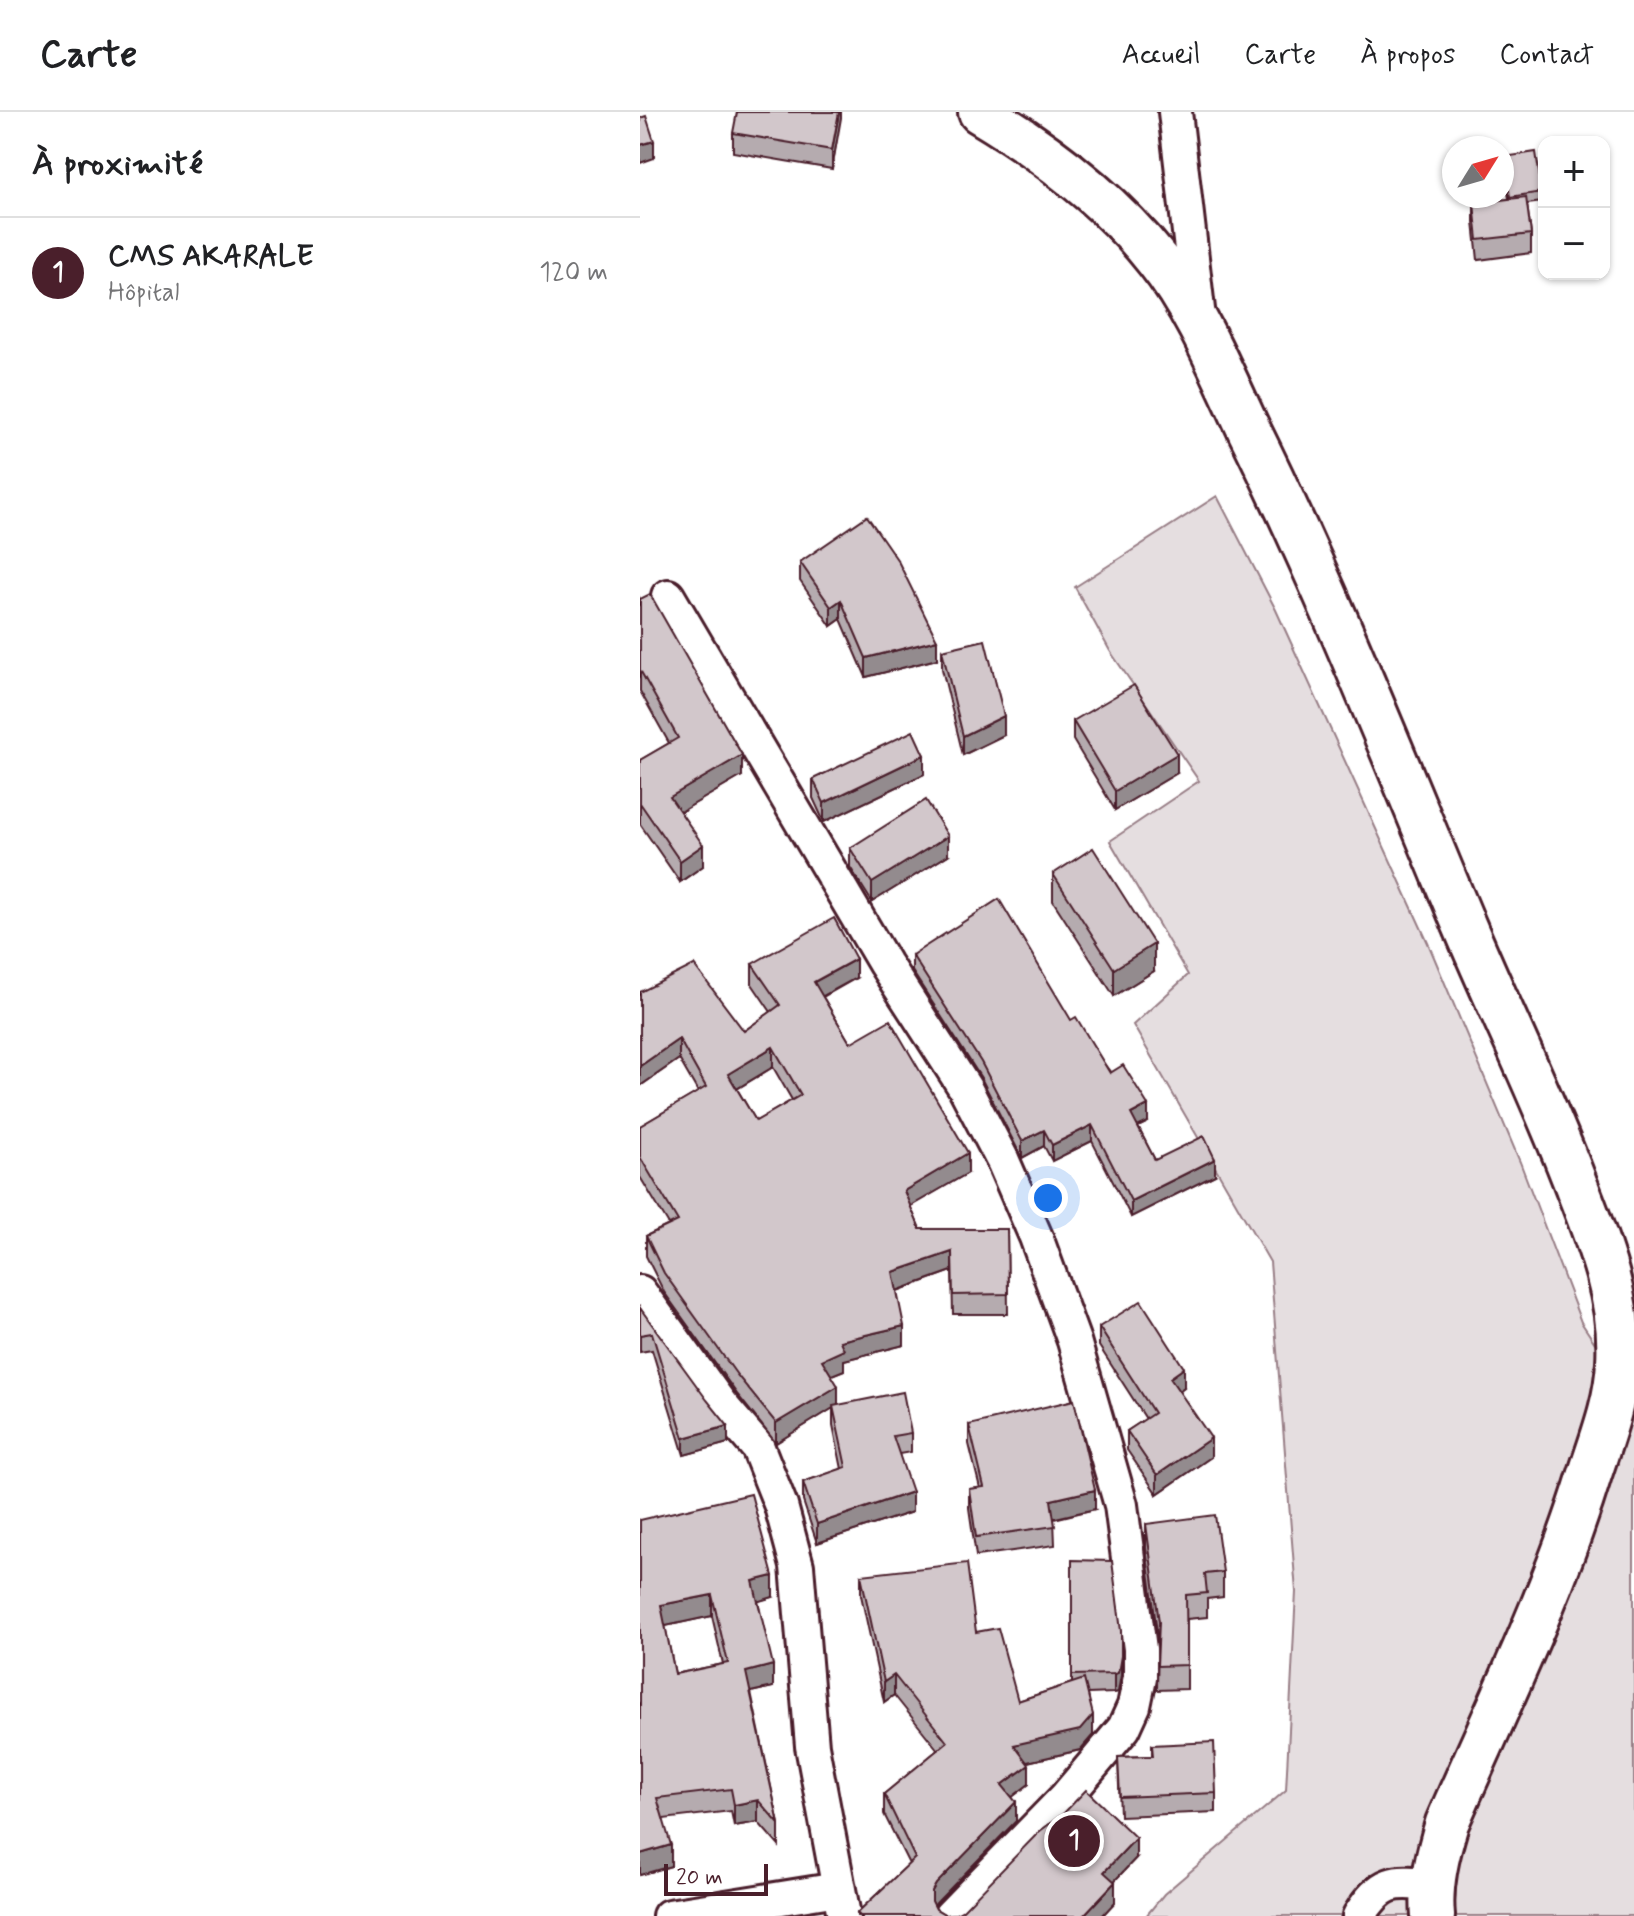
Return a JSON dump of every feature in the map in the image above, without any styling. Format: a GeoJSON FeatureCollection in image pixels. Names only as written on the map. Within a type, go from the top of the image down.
{"type":"FeatureCollection","features":[{"type":"Feature","properties":{"kind":"main road"},"geometry":{"type":"LineString","coordinates":[[980,112],[1079,181],[1125,223],[1160,262],[1200,330],[1291,514],[1348,644],[1467,932],[1560,1142],[1598,1242],[1615,1313],[1619,1359],[1614,1402],[1579,1515],[1541,1612],[1447,1823],[1438,1853],[1433,1901]]}},
{"type":"Feature","properties":{"kind":"street"},"geometry":{"type":"LineString","coordinates":[[1175,112],[1200,330]]}},
{"type":"Feature","properties":{"kind":"street"},"geometry":{"type":"LineString","coordinates":[[668,596],[885,964],[965,1088],[1003,1161],[1036,1237],[1074,1341],[1121,1505],[1140,1649],[1140,1677],[1134,1706],[1124,1728],[1076,1786],[950,1916]]}},
{"type":"Feature","properties":{"kind":"street"},"geometry":{"type":"LineString","coordinates":[[640,1292],[722,1406],[758,1448],[781,1506],[797,1566],[812,1746],[841,1902],[669,1916]]}},
{"type":"Feature","properties":{"kind":"street"},"geometry":{"type":"LineString","coordinates":[[1359,1916],[1371,1898],[1386,1885],[1403,1881],[1433,1901]]}},
{"type":"Feature","properties":{"kind":"shaded area"},"geometry":{"type":"Polygon","coordinates":[[[1217,496],[1276,610],[1428,943],[1520,1162],[1581,1322],[1634,1402],[1634,1916],[1146,1916],[1164,1894],[1286,1790],[1296,1592],[1270,1262],[1133,1025],[1188,975],[1110,841],[1199,781],[1110,651],[1075,587],[1217,496]]]}},
{"type":"Feature","properties":{"kind":"building"},"geometry":{"type":"Polygon","coordinates":[[[737,112],[839,112],[832,150],[733,133],[737,112]]]}},
{"type":"Feature","properties":{"kind":"building"},"geometry":{"type":"Polygon","coordinates":[[[646,116],[654,141],[640,145],[640,118],[646,116]]]}},
{"type":"Feature","properties":{"kind":"building"},"geometry":{"type":"Polygon","coordinates":[[[1536,152],[1538,193],[1514,196],[1514,155],[1536,152]]]}},
{"type":"Feature","properties":{"kind":"building"},"geometry":{"type":"Polygon","coordinates":[[[1526,197],[1531,234],[1478,240],[1475,208],[1514,208],[1514,198],[1526,197]]]}},
{"type":"Feature","properties":{"kind":"building"},"geometry":{"type":"Polygon","coordinates":[[[867,516],[898,561],[937,640],[866,658],[841,600],[831,607],[800,562],[867,516]]]}},
{"type":"Feature","properties":{"kind":"building"},"geometry":{"type":"Polygon","coordinates":[[[650,594],[742,755],[670,797],[703,845],[680,861],[640,803],[640,760],[678,738],[640,670],[640,599],[650,594]]]}},
{"type":"Feature","properties":{"kind":"building"},"geometry":{"type":"Polygon","coordinates":[[[985,640],[1004,716],[963,736],[942,650],[985,640]]]}},
{"type":"Feature","properties":{"kind":"building"},"geometry":{"type":"Polygon","coordinates":[[[1134,685],[1177,754],[1115,791],[1073,721],[1134,685]]]}},
{"type":"Feature","properties":{"kind":"building"},"geometry":{"type":"Polygon","coordinates":[[[913,731],[924,755],[824,803],[813,779],[913,731]]]}},
{"type":"Feature","properties":{"kind":"building"},"geometry":{"type":"Polygon","coordinates":[[[926,800],[948,836],[872,883],[850,848],[926,800]]]}},
{"type":"Feature","properties":{"kind":"building"},"geometry":{"type":"Polygon","coordinates":[[[1093,848],[1154,944],[1114,969],[1053,874],[1093,848]]]}},
{"type":"Feature","properties":{"kind":"building"},"geometry":{"type":"Polygon","coordinates":[[[999,899],[1071,1020],[1076,1017],[1110,1073],[1123,1065],[1148,1105],[1131,1114],[1155,1160],[1204,1136],[1215,1159],[1131,1201],[1092,1125],[1052,1145],[1044,1130],[1022,1141],[981,1062],[912,955],[999,899]]]}},
{"type":"Feature","properties":{"kind":"building"},"geometry":{"type":"Polygon","coordinates":[[[834,918],[856,959],[814,982],[850,1043],[890,1020],[968,1153],[904,1191],[920,1229],[1007,1229],[1008,1294],[953,1295],[952,1252],[893,1272],[904,1326],[840,1341],[844,1350],[822,1360],[838,1386],[776,1423],[737,1375],[664,1273],[646,1236],[678,1221],[640,1157],[640,1126],[706,1087],[679,1039],[640,1066],[640,992],[694,965],[744,1031],[780,1005],[752,964],[834,918]],[[773,1047],[728,1074],[756,1121],[801,1095],[773,1047]]]}},
{"type":"Feature","properties":{"kind":"building"},"geometry":{"type":"Polygon","coordinates":[[[1141,1301],[1184,1368],[1170,1378],[1211,1438],[1157,1475],[1127,1431],[1154,1413],[1099,1327],[1141,1301]]]}},
{"type":"Feature","properties":{"kind":"building"},"geometry":{"type":"Polygon","coordinates":[[[640,1308],[728,1426],[684,1438],[652,1333],[640,1335],[640,1308]]]}},
{"type":"Feature","properties":{"kind":"building"},"geometry":{"type":"Polygon","coordinates":[[[903,1392],[911,1433],[893,1436],[912,1492],[817,1524],[803,1482],[846,1467],[833,1406],[903,1392]]]}},
{"type":"Feature","properties":{"kind":"building"},"geometry":{"type":"Polygon","coordinates":[[[1074,1400],[1095,1490],[1051,1500],[1055,1526],[976,1537],[969,1489],[984,1487],[969,1425],[1074,1400]]]}},
{"type":"Feature","properties":{"kind":"building"},"geometry":{"type":"Polygon","coordinates":[[[751,1494],[773,1576],[753,1581],[773,1665],[746,1672],[779,1824],[758,1800],[734,1805],[731,1789],[657,1798],[671,1845],[640,1854],[640,1520],[751,1494]],[[712,1595],[661,1605],[675,1674],[728,1663],[712,1595]]]}},
{"type":"Feature","properties":{"kind":"building"},"geometry":{"type":"Polygon","coordinates":[[[1215,1515],[1223,1572],[1205,1574],[1207,1593],[1186,1595],[1187,1665],[1157,1666],[1159,1622],[1146,1524],[1215,1515]]]}},
{"type":"Feature","properties":{"kind":"building"},"geometry":{"type":"Polygon","coordinates":[[[1072,1560],[1112,1561],[1121,1631],[1118,1673],[1072,1675],[1072,1560]]]}},
{"type":"Feature","properties":{"kind":"building"},"geometry":{"type":"Polygon","coordinates":[[[967,1563],[976,1632],[998,1628],[1018,1701],[1084,1679],[1093,1715],[1080,1730],[1014,1745],[1029,1765],[1002,1785],[1016,1802],[936,1884],[932,1901],[936,1909],[946,1915],[963,1910],[1040,1831],[1064,1813],[1086,1790],[1136,1838],[1104,1872],[1115,1882],[1083,1916],[860,1916],[857,1913],[915,1858],[884,1794],[947,1742],[894,1675],[884,1682],[861,1575],[967,1563]]]}},
{"type":"Feature","properties":{"kind":"building"},"geometry":{"type":"Polygon","coordinates":[[[1214,1742],[1216,1793],[1120,1797],[1118,1757],[1153,1756],[1152,1745],[1214,1742]]]}},
{"type":"Feature","properties":{"kind":"place","name":"CMS AKARALE"},"geometry":{"type":"Point","coordinates":[1074,1841]}}]}
